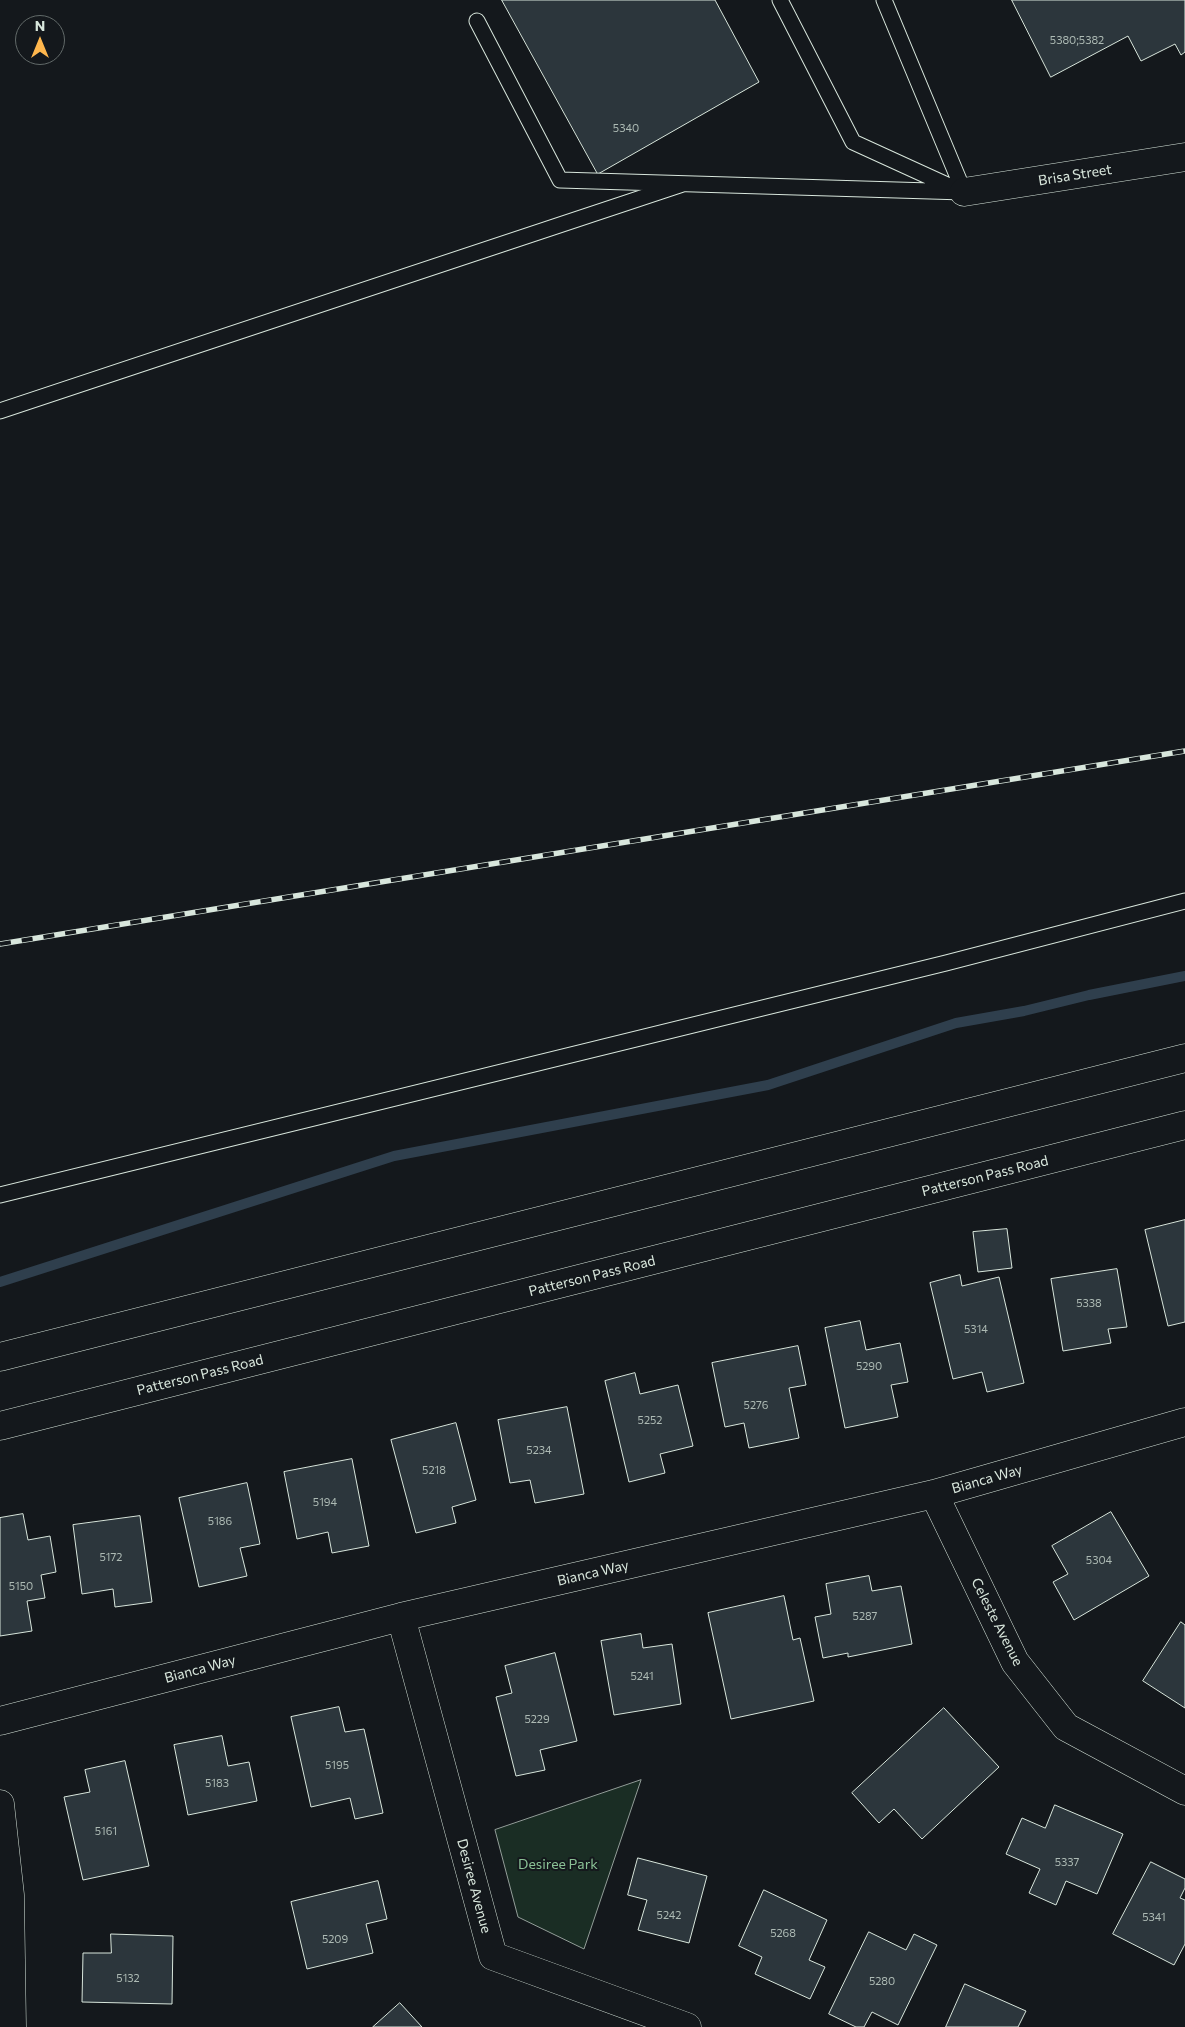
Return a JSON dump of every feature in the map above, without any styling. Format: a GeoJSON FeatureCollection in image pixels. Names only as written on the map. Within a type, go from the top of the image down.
{"type":"FeatureCollection","features":[{"type":"Feature","properties":{"kind":"street","name":"Brisa Street"},"geometry":{"type":"LineString","coordinates":[[964,192],[1185,157]]}},
{"type":"Feature","properties":{"kind":"street"},"geometry":{"type":"LineString","coordinates":[[0,1358],[1185,1058]]}},
{"type":"Feature","properties":{"kind":"street","name":"Patterson Pass Road"},"geometry":{"type":"LineString","coordinates":[[0,1426],[1185,1125]]}},
{"type":"Feature","properties":{"kind":"street","name":"Bianca Way"},"geometry":{"type":"LineString","coordinates":[[0,1721],[401,1617],[934,1494],[1185,1422]]}},
{"type":"Feature","properties":{"kind":"street","name":"Celeste Avenue"},"geometry":{"type":"LineString","coordinates":[[934,1494],[1015,1662],[1066,1727],[1185,1791]]}},
{"type":"Feature","properties":{"kind":"street","name":"Desiree Avenue"},"geometry":{"type":"LineString","coordinates":[[401,1617],[493,1956],[687,2027]]}},
{"type":"Feature","properties":{"kind":"street"},"geometry":{"type":"LineString","coordinates":[[0,1804],[10,1895],[12,2027]]}},
{"type":"Feature","properties":{"kind":"lane"},"geometry":{"type":"LineString","coordinates":[[780,0],[853,142],[964,192]]}},
{"type":"Feature","properties":{"kind":"lane"},"geometry":{"type":"LineString","coordinates":[[884,0],[964,192]]}},
{"type":"Feature","properties":{"kind":"lane"},"geometry":{"type":"LineString","coordinates":[[477,21],[560,180],[964,192]]}},
{"type":"Feature","properties":{"kind":"lane"},"geometry":{"type":"LineString","coordinates":[[0,411],[683,184]]}},
{"type":"Feature","properties":{"kind":"lane"},"geometry":{"type":"LineString","coordinates":[[0,1195],[955,960],[1185,901]]}},
{"type":"Feature","properties":{"kind":"green space","name":"Desiree Park"},"geometry":{"type":"Polygon","coordinates":[[[641,1780],[584,1949],[518,1917],[495,1830],[641,1780]]]}},
{"type":"Feature","properties":{"kind":"building"},"geometry":{"type":"Polygon","coordinates":[[[502,0],[715,0],[759,82],[598,174],[502,0]]]}},
{"type":"Feature","properties":{"kind":"building"},"geometry":{"type":"Polygon","coordinates":[[[1012,0],[1185,0],[1185,52],[1181,55],[1175,44],[1141,61],[1128,36],[1051,77],[1012,0]]]}},
{"type":"Feature","properties":{"kind":"building"},"geometry":{"type":"Polygon","coordinates":[[[1185,1220],[1185,1322],[1168,1326],[1145,1230],[1185,1220]]]}},
{"type":"Feature","properties":{"kind":"building"},"geometry":{"type":"Polygon","coordinates":[[[1007,1229],[1012,1268],[978,1272],[973,1232],[1007,1229]]]}},
{"type":"Feature","properties":{"kind":"building"},"geometry":{"type":"Polygon","coordinates":[[[1117,1269],[1127,1327],[1108,1329],[1111,1343],[1063,1351],[1051,1279],[1117,1269]]]}},
{"type":"Feature","properties":{"kind":"building"},"geometry":{"type":"Polygon","coordinates":[[[960,1275],[962,1286],[999,1277],[1024,1383],[987,1392],[982,1372],[953,1379],[930,1283],[960,1275]]]}},
{"type":"Feature","properties":{"kind":"building"},"geometry":{"type":"Polygon","coordinates":[[[860,1321],[866,1350],[900,1343],[908,1382],[891,1385],[898,1417],[845,1428],[825,1328],[860,1321]]]}},
{"type":"Feature","properties":{"kind":"building"},"geometry":{"type":"Polygon","coordinates":[[[798,1346],[806,1385],[789,1388],[799,1438],[749,1448],[744,1423],[725,1427],[712,1363],[798,1346]]]}},
{"type":"Feature","properties":{"kind":"building"},"geometry":{"type":"Polygon","coordinates":[[[635,1373],[640,1394],[678,1385],[693,1446],[660,1454],[665,1473],[629,1482],[605,1381],[635,1373]]]}},
{"type":"Feature","properties":{"kind":"building"},"geometry":{"type":"Polygon","coordinates":[[[567,1407],[584,1494],[535,1503],[530,1480],[510,1483],[498,1420],[567,1407]]]}},
{"type":"Feature","properties":{"kind":"building"},"geometry":{"type":"Polygon","coordinates":[[[456,1423],[476,1500],[452,1507],[456,1523],[416,1533],[391,1440],[456,1423]]]}},
{"type":"Feature","properties":{"kind":"building"},"geometry":{"type":"Polygon","coordinates":[[[352,1459],[369,1546],[332,1553],[328,1532],[297,1539],[284,1472],[352,1459]]]}},
{"type":"Feature","properties":{"kind":"building"},"geometry":{"type":"Polygon","coordinates":[[[247,1483],[260,1544],[240,1548],[247,1576],[199,1587],[179,1498],[247,1483]]]}},
{"type":"Feature","properties":{"kind":"building"},"geometry":{"type":"Polygon","coordinates":[[[1111,1512],[1149,1576],[1074,1620],[1053,1582],[1068,1574],[1052,1546],[1111,1512]]]}},
{"type":"Feature","properties":{"kind":"building"},"geometry":{"type":"Polygon","coordinates":[[[23,1514],[28,1540],[50,1536],[56,1572],[41,1575],[45,1598],[27,1601],[32,1631],[0,1636],[0,1518],[23,1514]]]}},
{"type":"Feature","properties":{"kind":"building"},"geometry":{"type":"Polygon","coordinates":[[[140,1516],[152,1602],[115,1607],[113,1589],[82,1594],[73,1525],[140,1516]]]}},
{"type":"Feature","properties":{"kind":"building"},"geometry":{"type":"Polygon","coordinates":[[[869,1576],[872,1591],[901,1586],[912,1644],[848,1657],[848,1653],[823,1658],[815,1617],[831,1614],[826,1584],[869,1576]]]}},
{"type":"Feature","properties":{"kind":"building"},"geometry":{"type":"Polygon","coordinates":[[[784,1596],[793,1640],[800,1638],[814,1701],[731,1719],[708,1613],[784,1596]]]}},
{"type":"Feature","properties":{"kind":"building"},"geometry":{"type":"Polygon","coordinates":[[[1181,1622],[1185,1625],[1185,1708],[1143,1681],[1181,1622]]]}},
{"type":"Feature","properties":{"kind":"building"},"geometry":{"type":"Polygon","coordinates":[[[641,1634],[643,1648],[672,1644],[681,1704],[614,1715],[601,1641],[641,1634]]]}},
{"type":"Feature","properties":{"kind":"building"},"geometry":{"type":"Polygon","coordinates":[[[555,1653],[577,1741],[540,1750],[545,1770],[516,1776],[496,1697],[512,1693],[505,1666],[555,1653]]]}},
{"type":"Feature","properties":{"kind":"building"},"geometry":{"type":"Polygon","coordinates":[[[339,1707],[345,1732],[364,1729],[383,1813],[355,1819],[350,1798],[311,1807],[291,1717],[339,1707]]]}},
{"type":"Feature","properties":{"kind":"building"},"geometry":{"type":"Polygon","coordinates":[[[944,1708],[999,1767],[922,1839],[894,1809],[879,1823],[852,1793],[944,1708]]]}},
{"type":"Feature","properties":{"kind":"building"},"geometry":{"type":"Polygon","coordinates":[[[222,1736],[228,1766],[249,1762],[257,1801],[188,1815],[174,1745],[222,1736]]]}},
{"type":"Feature","properties":{"kind":"building"},"geometry":{"type":"Polygon","coordinates":[[[125,1761],[149,1866],[83,1880],[64,1797],[90,1792],[85,1770],[125,1761]]]}},
{"type":"Feature","properties":{"kind":"building"},"geometry":{"type":"Polygon","coordinates":[[[1055,1805],[1123,1834],[1097,1894],[1066,1881],[1056,1905],[1029,1893],[1040,1869],[1006,1854],[1022,1818],[1045,1828],[1055,1805]]]}},
{"type":"Feature","properties":{"kind":"building"},"geometry":{"type":"Polygon","coordinates":[[[638,1858],[707,1876],[689,1943],[638,1930],[647,1900],[628,1895],[638,1858]]]}},
{"type":"Feature","properties":{"kind":"building"},"geometry":{"type":"Polygon","coordinates":[[[1151,1862],[1185,1879],[1185,1888],[1180,1898],[1185,1900],[1185,1944],[1174,1965],[1113,1934],[1151,1862]]]}},
{"type":"Feature","properties":{"kind":"building"},"geometry":{"type":"Polygon","coordinates":[[[378,1881],[387,1919],[366,1924],[373,1953],[307,1969],[291,1902],[378,1881]]]}},
{"type":"Feature","properties":{"kind":"building"},"geometry":{"type":"Polygon","coordinates":[[[764,1890],[827,1920],[809,1960],[825,1967],[810,1999],[755,1974],[762,1957],[739,1946],[764,1890]]]}},
{"type":"Feature","properties":{"kind":"building"},"geometry":{"type":"Polygon","coordinates":[[[869,1932],[906,1950],[914,1934],[937,1945],[898,2025],[872,2012],[864,2027],[856,2027],[829,2014],[869,1932]]]}},
{"type":"Feature","properties":{"kind":"building"},"geometry":{"type":"Polygon","coordinates":[[[111,1934],[173,1936],[172,2004],[82,2002],[83,1953],[111,1953],[111,1934]]]}},
{"type":"Feature","properties":{"kind":"building"},"geometry":{"type":"Polygon","coordinates":[[[965,1984],[1026,2011],[1018,2027],[946,2027],[965,1984]]]}},
{"type":"Feature","properties":{"kind":"building"},"geometry":{"type":"Polygon","coordinates":[[[400,2003],[422,2027],[373,2027],[400,2003]]]}},
{"type":"Feature","properties":{"kind":"waterway"},"geometry":{"type":"LineString","coordinates":[[0,1282],[394,1156],[768,1085],[956,1023],[1024,1011],[1089,995],[1185,976]]}},
{"type":"Feature","properties":{"kind":"railway"},"geometry":{"type":"LineString","coordinates":[[0,944],[1185,751]]}}]}
